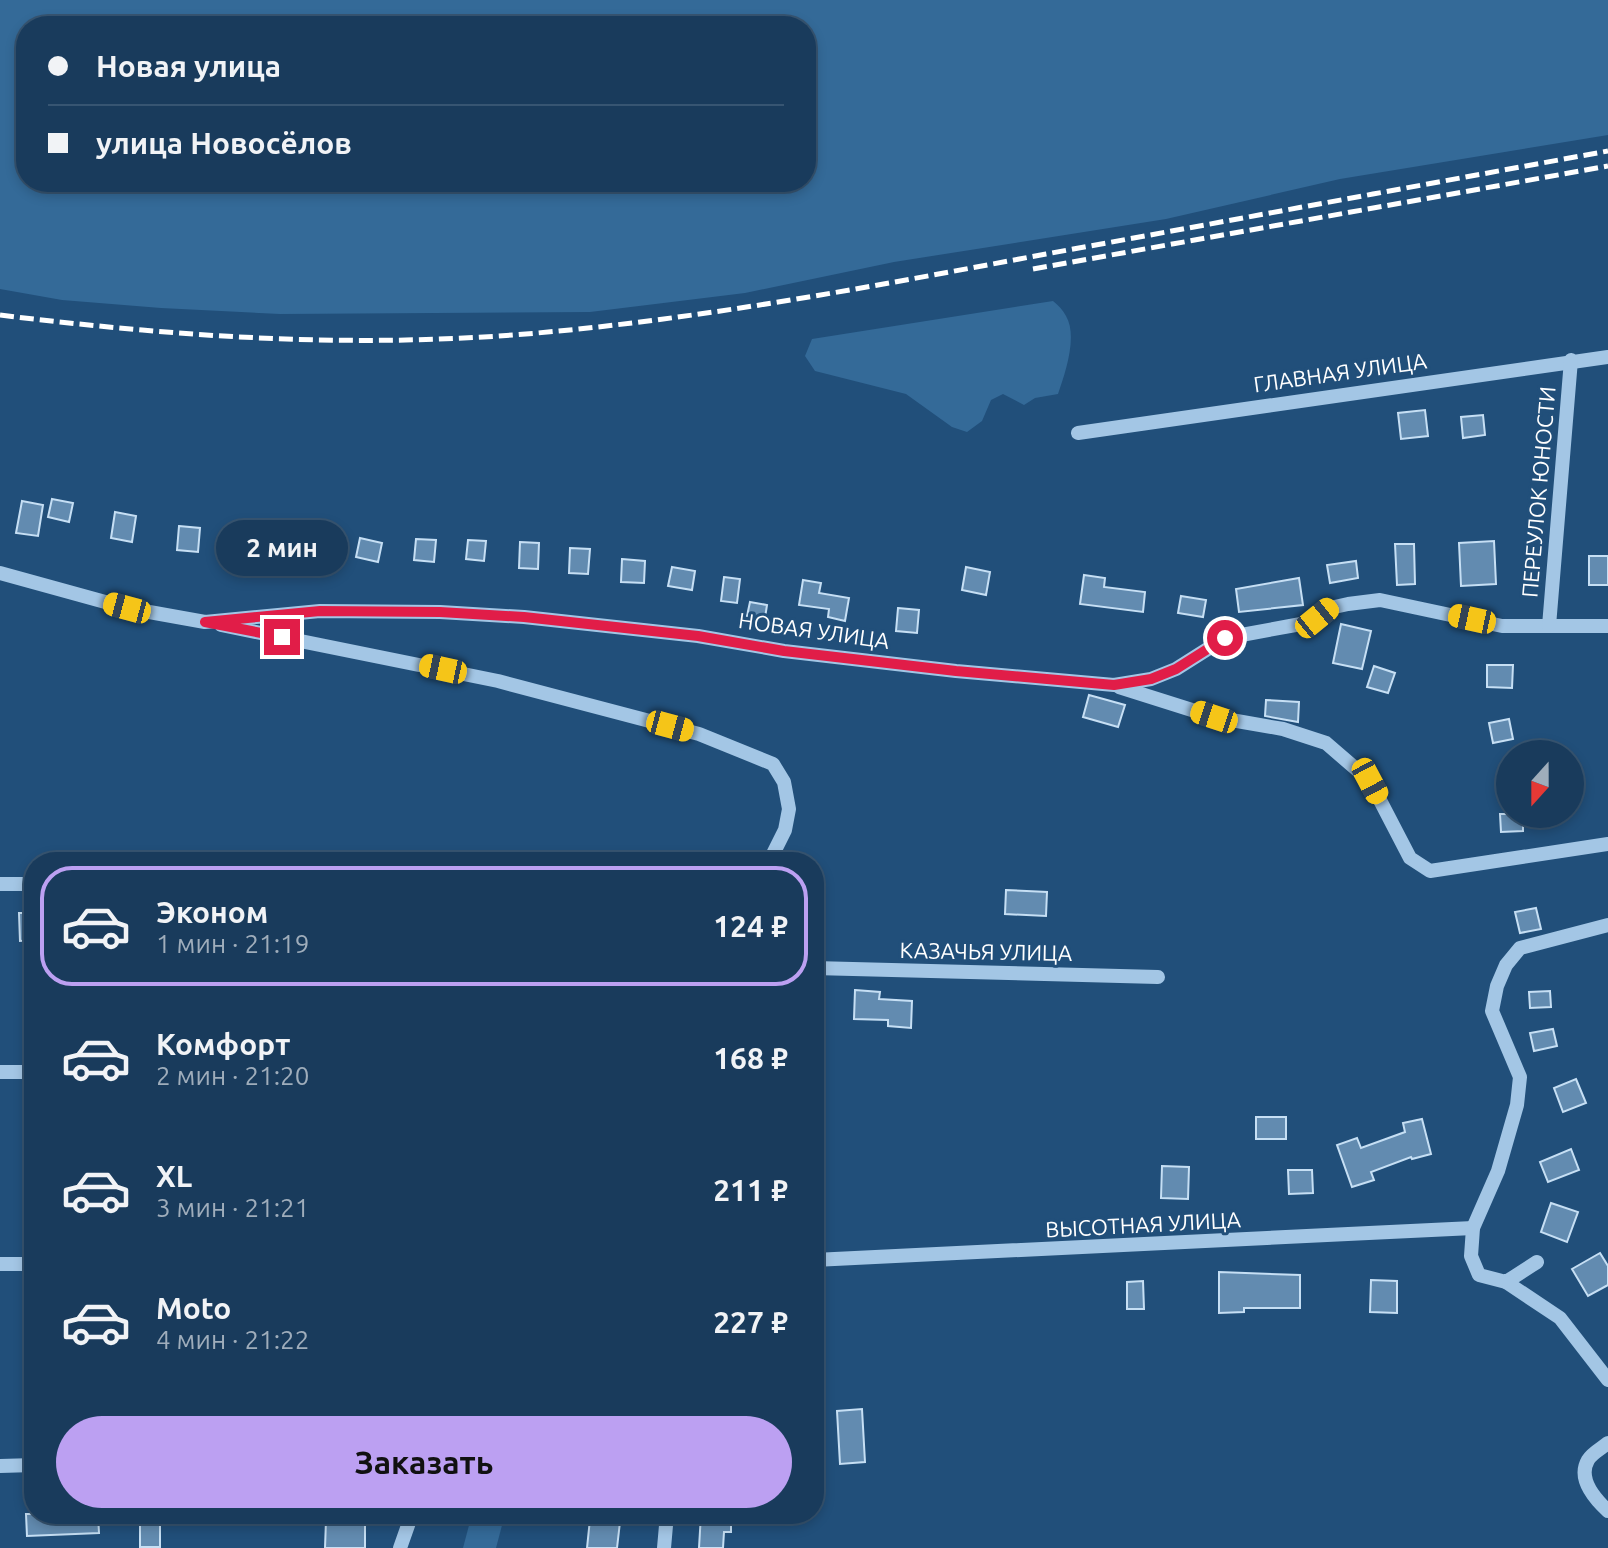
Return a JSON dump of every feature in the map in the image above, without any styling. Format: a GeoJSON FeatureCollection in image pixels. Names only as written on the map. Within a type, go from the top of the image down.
{"type":"FeatureCollection","features":[{"type":"Feature","properties":{"kind":"street","name":"ГЛАВНАЯ УЛИЦА"},"geometry":{"type":"LineString","coordinates":[[1078,433],[1608,357]]}},
{"type":"Feature","properties":{"kind":"street","name":"ПЕРЕУЛОК ЮНОСТИ"},"geometry":{"type":"LineString","coordinates":[[1549,626],[1571,360]]}},
{"type":"Feature","properties":{"kind":"street","name":"НОВАЯ УЛИЦА"},"geometry":{"type":"LineString","coordinates":[[0,573],[127,608],[205,622],[320,611],[440,612],[524,617],[698,636],[784,651],[956,671],[1114,685],[1151,679],[1176,669],[1225,638],[1301,624],[1317,618],[1330,608],[1380,600],[1502,626],[1608,626]]}},
{"type":"Feature","properties":{"kind":"street"},"geometry":{"type":"LineString","coordinates":[[205,622],[498,681],[699,734],[773,764],[784,782],[789,809],[785,830],[774,852]]}},
{"type":"Feature","properties":{"kind":"street"},"geometry":{"type":"LineString","coordinates":[[1114,685],[1214,717],[1283,729],[1326,743],[1370,781],[1410,858],[1430,871],[1608,844]]}},
{"type":"Feature","properties":{"kind":"street"},"geometry":{"type":"LineString","coordinates":[[0,884],[24,884]]}},
{"type":"Feature","properties":{"kind":"street"},"geometry":{"type":"LineString","coordinates":[[1608,925],[1520,948],[1506,965],[1497,986],[1492,1011],[1520,1077],[1519,1091],[1498,1171],[1473,1228],[1471,1256],[1479,1275],[1506,1282],[1560,1318],[1608,1380]]}},
{"type":"Feature","properties":{"kind":"street","name":"КАЗАЧЬЯ УЛИЦА"},"geometry":{"type":"LineString","coordinates":[[824,968],[1158,977]]}},
{"type":"Feature","properties":{"kind":"street"},"geometry":{"type":"LineString","coordinates":[[0,1072],[24,1072]]}},
{"type":"Feature","properties":{"kind":"street","name":"ВЫСОТНАЯ УЛИЦА"},"geometry":{"type":"LineString","coordinates":[[824,1260],[1473,1228]]}},
{"type":"Feature","properties":{"kind":"street"},"geometry":{"type":"LineString","coordinates":[[1506,1282],[1537,1262]]}},
{"type":"Feature","properties":{"kind":"street"},"geometry":{"type":"LineString","coordinates":[[0,1264],[24,1264]]}},
{"type":"Feature","properties":{"kind":"street"},"geometry":{"type":"LineString","coordinates":[[1608,1443],[1588,1459],[1585,1483],[1608,1511]]}},
{"type":"Feature","properties":{"kind":"street"},"geometry":{"type":"LineString","coordinates":[[0,1466],[24,1465]]}},
{"type":"Feature","properties":{"kind":"street"},"geometry":{"type":"LineString","coordinates":[[400,1548],[408,1524]]}},
{"type":"Feature","properties":{"kind":"street"},"geometry":{"type":"LineString","coordinates":[[664,1548],[666,1524]]}},
{"type":"Feature","properties":{"kind":"shaded area"},"geometry":{"type":"Polygon","coordinates":[[[0,0],[1608,0],[1608,135],[1340,179],[1166,219],[894,262],[745,293],[590,312],[280,314],[62,300],[0,289],[0,0]]]}},
{"type":"Feature","properties":{"kind":"shaded area"},"geometry":{"type":"Polygon","coordinates":[[[1053,301],[1066,316],[1071,334],[1069,355],[1058,394],[1035,398],[1024,405],[1003,394],[991,400],[982,421],[967,432],[952,427],[906,394],[815,371],[805,356],[812,339],[1053,301]]]}},
{"type":"Feature","properties":{"kind":"shaded area"},"geometry":{"type":"Polygon","coordinates":[[[469,1524],[502,1524],[496,1548],[463,1548],[469,1524]]]}},
{"type":"Feature","properties":{"kind":"building"},"geometry":{"type":"Polygon","coordinates":[[[1425,410],[1428,436],[1401,439],[1398,413],[1425,410]]]}},
{"type":"Feature","properties":{"kind":"building"},"geometry":{"type":"Polygon","coordinates":[[[1483,415],[1485,435],[1463,438],[1461,417],[1483,415]]]}},
{"type":"Feature","properties":{"kind":"building"},"geometry":{"type":"Polygon","coordinates":[[[52,499],[73,503],[69,522],[48,517],[52,499]]]}},
{"type":"Feature","properties":{"kind":"building"},"geometry":{"type":"Polygon","coordinates":[[[22,501],[43,505],[38,536],[16,533],[22,501]]]}},
{"type":"Feature","properties":{"kind":"building"},"geometry":{"type":"Polygon","coordinates":[[[115,512],[136,516],[132,542],[111,538],[115,512]]]}},
{"type":"Feature","properties":{"kind":"building"},"geometry":{"type":"Polygon","coordinates":[[[179,526],[200,528],[198,552],[177,550],[179,526]]]}},
{"type":"Feature","properties":{"kind":"building"},"geometry":{"type":"Polygon","coordinates":[[[307,535],[328,537],[326,557],[305,554],[307,535]]]}},
{"type":"Feature","properties":{"kind":"building"},"geometry":{"type":"Polygon","coordinates":[[[244,536],[270,539],[267,560],[242,557],[244,536]]]}},
{"type":"Feature","properties":{"kind":"building"},"geometry":{"type":"Polygon","coordinates":[[[360,538],[382,543],[378,562],[356,557],[360,538]]]}},
{"type":"Feature","properties":{"kind":"building"},"geometry":{"type":"Polygon","coordinates":[[[416,539],[436,540],[434,562],[414,560],[416,539]]]}},
{"type":"Feature","properties":{"kind":"building"},"geometry":{"type":"Polygon","coordinates":[[[468,540],[486,541],[484,561],[466,559],[468,540]]]}},
{"type":"Feature","properties":{"kind":"building"},"geometry":{"type":"Polygon","coordinates":[[[1494,541],[1496,584],[1461,586],[1459,543],[1494,541]]]}},
{"type":"Feature","properties":{"kind":"building"},"geometry":{"type":"Polygon","coordinates":[[[520,542],[539,543],[538,569],[519,568],[520,542]]]}},
{"type":"Feature","properties":{"kind":"building"},"geometry":{"type":"Polygon","coordinates":[[[1395,544],[1414,544],[1415,584],[1397,585],[1395,544]]]}},
{"type":"Feature","properties":{"kind":"building"},"geometry":{"type":"Polygon","coordinates":[[[570,548],[590,549],[588,574],[569,573],[570,548]]]}},
{"type":"Feature","properties":{"kind":"building"},"geometry":{"type":"Polygon","coordinates":[[[1589,556],[1608,556],[1608,585],[1589,585],[1589,556]]]}},
{"type":"Feature","properties":{"kind":"building"},"geometry":{"type":"Polygon","coordinates":[[[622,559],[645,561],[644,583],[621,582],[622,559]]]}},
{"type":"Feature","properties":{"kind":"building"},"geometry":{"type":"Polygon","coordinates":[[[1356,561],[1358,578],[1330,583],[1327,565],[1356,561]]]}},
{"type":"Feature","properties":{"kind":"building"},"geometry":{"type":"Polygon","coordinates":[[[672,567],[695,571],[692,590],[668,586],[672,567]]]}},
{"type":"Feature","properties":{"kind":"building"},"geometry":{"type":"Polygon","coordinates":[[[966,567],[990,572],[986,595],[962,590],[966,567]]]}},
{"type":"Feature","properties":{"kind":"building"},"geometry":{"type":"Polygon","coordinates":[[[1084,575],[1105,578],[1104,587],[1145,592],[1143,612],[1080,604],[1084,575]]]}},
{"type":"Feature","properties":{"kind":"building"},"geometry":{"type":"Polygon","coordinates":[[[724,577],[740,579],[737,603],[721,601],[724,577]]]}},
{"type":"Feature","properties":{"kind":"building"},"geometry":{"type":"Polygon","coordinates":[[[1299,578],[1303,605],[1239,612],[1236,589],[1299,578]]]}},
{"type":"Feature","properties":{"kind":"building"},"geometry":{"type":"Polygon","coordinates":[[[803,580],[821,583],[819,593],[849,598],[845,621],[828,617],[829,609],[799,605],[803,580]]]}},
{"type":"Feature","properties":{"kind":"building"},"geometry":{"type":"Polygon","coordinates":[[[1181,596],[1206,600],[1203,617],[1178,613],[1181,596]]]}},
{"type":"Feature","properties":{"kind":"building"},"geometry":{"type":"Polygon","coordinates":[[[750,602],[767,605],[765,618],[747,616],[750,602]]]}},
{"type":"Feature","properties":{"kind":"building"},"geometry":{"type":"Polygon","coordinates":[[[898,608],[919,610],[917,633],[896,631],[898,608]]]}},
{"type":"Feature","properties":{"kind":"building"},"geometry":{"type":"Polygon","coordinates":[[[1341,624],[1371,631],[1362,669],[1333,663],[1341,624]]]}},
{"type":"Feature","properties":{"kind":"building"},"geometry":{"type":"Polygon","coordinates":[[[1487,665],[1513,665],[1512,688],[1487,687],[1487,665]]]}},
{"type":"Feature","properties":{"kind":"building"},"geometry":{"type":"Polygon","coordinates":[[[1374,666],[1395,673],[1388,693],[1367,687],[1374,666]]]}},
{"type":"Feature","properties":{"kind":"building"},"geometry":{"type":"Polygon","coordinates":[[[1089,695],[1125,705],[1118,727],[1083,717],[1089,695]]]}},
{"type":"Feature","properties":{"kind":"building"},"geometry":{"type":"Polygon","coordinates":[[[1266,700],[1299,702],[1298,722],[1265,716],[1266,700]]]}},
{"type":"Feature","properties":{"kind":"building"},"geometry":{"type":"Polygon","coordinates":[[[1509,719],[1513,739],[1493,743],[1489,723],[1509,719]]]}},
{"type":"Feature","properties":{"kind":"building"},"geometry":{"type":"Polygon","coordinates":[[[1501,828],[1523,828],[1523,831],[1501,832],[1501,828]]]}},
{"type":"Feature","properties":{"kind":"building"},"geometry":{"type":"Polygon","coordinates":[[[1006,890],[1047,892],[1046,916],[1005,914],[1006,890]]]}},
{"type":"Feature","properties":{"kind":"building"},"geometry":{"type":"Polygon","coordinates":[[[1536,908],[1541,929],[1520,933],[1515,912],[1536,908]]]}},
{"type":"Feature","properties":{"kind":"building"},"geometry":{"type":"Polygon","coordinates":[[[19,913],[24,913],[24,941],[20,941],[19,913]]]}},
{"type":"Feature","properties":{"kind":"building"},"geometry":{"type":"Polygon","coordinates":[[[855,990],[880,992],[879,999],[912,1001],[911,1028],[888,1026],[888,1020],[854,1019],[855,990]]]}},
{"type":"Feature","properties":{"kind":"building"},"geometry":{"type":"Polygon","coordinates":[[[1550,991],[1551,1007],[1530,1008],[1529,992],[1550,991]]]}},
{"type":"Feature","properties":{"kind":"building"},"geometry":{"type":"Polygon","coordinates":[[[1553,1029],[1557,1046],[1534,1051],[1530,1033],[1553,1029]]]}},
{"type":"Feature","properties":{"kind":"building"},"geometry":{"type":"Polygon","coordinates":[[[1576,1079],[1586,1103],[1563,1112],[1554,1088],[1576,1079]]]}},
{"type":"Feature","properties":{"kind":"building"},"geometry":{"type":"Polygon","coordinates":[[[1256,1117],[1286,1117],[1286,1139],[1256,1139],[1256,1117]]]}},
{"type":"Feature","properties":{"kind":"building"},"geometry":{"type":"Polygon","coordinates":[[[1422,1119],[1431,1154],[1411,1157],[1371,1172],[1374,1180],[1352,1187],[1337,1145],[1357,1138],[1361,1148],[1405,1132],[1403,1123],[1422,1119]]]}},
{"type":"Feature","properties":{"kind":"building"},"geometry":{"type":"Polygon","coordinates":[[[1571,1149],[1579,1170],[1548,1182],[1540,1162],[1571,1149]]]}},
{"type":"Feature","properties":{"kind":"building"},"geometry":{"type":"Polygon","coordinates":[[[1162,1166],[1189,1167],[1188,1199],[1161,1198],[1162,1166]]]}},
{"type":"Feature","properties":{"kind":"building"},"geometry":{"type":"Polygon","coordinates":[[[1288,1170],[1312,1170],[1313,1193],[1289,1194],[1288,1170]]]}},
{"type":"Feature","properties":{"kind":"building"},"geometry":{"type":"Polygon","coordinates":[[[1551,1203],[1578,1212],[1567,1242],[1541,1232],[1551,1203]]]}},
{"type":"Feature","properties":{"kind":"building"},"geometry":{"type":"Polygon","coordinates":[[[1600,1253],[1608,1266],[1608,1285],[1588,1296],[1572,1269],[1600,1253]]]}},
{"type":"Feature","properties":{"kind":"building"},"geometry":{"type":"Polygon","coordinates":[[[1219,1272],[1300,1275],[1300,1308],[1244,1308],[1244,1312],[1219,1313],[1219,1272]]]}},
{"type":"Feature","properties":{"kind":"building"},"geometry":{"type":"Polygon","coordinates":[[[1371,1280],[1397,1281],[1397,1313],[1370,1312],[1371,1280]]]}},
{"type":"Feature","properties":{"kind":"building"},"geometry":{"type":"Polygon","coordinates":[[[1143,1281],[1144,1309],[1127,1309],[1127,1282],[1143,1281]]]}},
{"type":"Feature","properties":{"kind":"building"},"geometry":{"type":"Polygon","coordinates":[[[862,1409],[865,1462],[840,1464],[837,1411],[862,1409]]]}},
{"type":"Feature","properties":{"kind":"building"},"geometry":{"type":"Polygon","coordinates":[[[26,1524],[99,1524],[99,1533],[27,1536],[26,1524]]]}},
{"type":"Feature","properties":{"kind":"building"},"geometry":{"type":"Polygon","coordinates":[[[140,1524],[160,1524],[160,1547],[140,1547],[140,1524]]]}},
{"type":"Feature","properties":{"kind":"building"},"geometry":{"type":"Polygon","coordinates":[[[326,1524],[365,1524],[365,1548],[325,1548],[326,1524]]]}},
{"type":"Feature","properties":{"kind":"building"},"geometry":{"type":"Polygon","coordinates":[[[589,1524],[620,1524],[617,1548],[587,1548],[589,1524]]]}},
{"type":"Feature","properties":{"kind":"building"},"geometry":{"type":"Polygon","coordinates":[[[700,1524],[731,1524],[731,1532],[724,1532],[723,1548],[699,1548],[700,1524]]]}},
{"type":"Feature","properties":{"kind":"railway"},"geometry":{"type":"LineString","coordinates":[[0,315],[128,329],[320,340],[449,339],[580,329],[714,312],[847,290],[1608,151]]}},
{"type":"Feature","properties":{"kind":"railway"},"geometry":{"type":"LineString","coordinates":[[1033,269],[1608,166]]}},
{"type":"Feature","properties":{"kind":"route"},"geometry":{"type":"LineString","coordinates":[[282,637],[205,622],[320,611],[440,612],[524,617],[698,636],[784,651],[956,671],[1114,685],[1151,679],[1176,669],[1225,638]]}}]}
